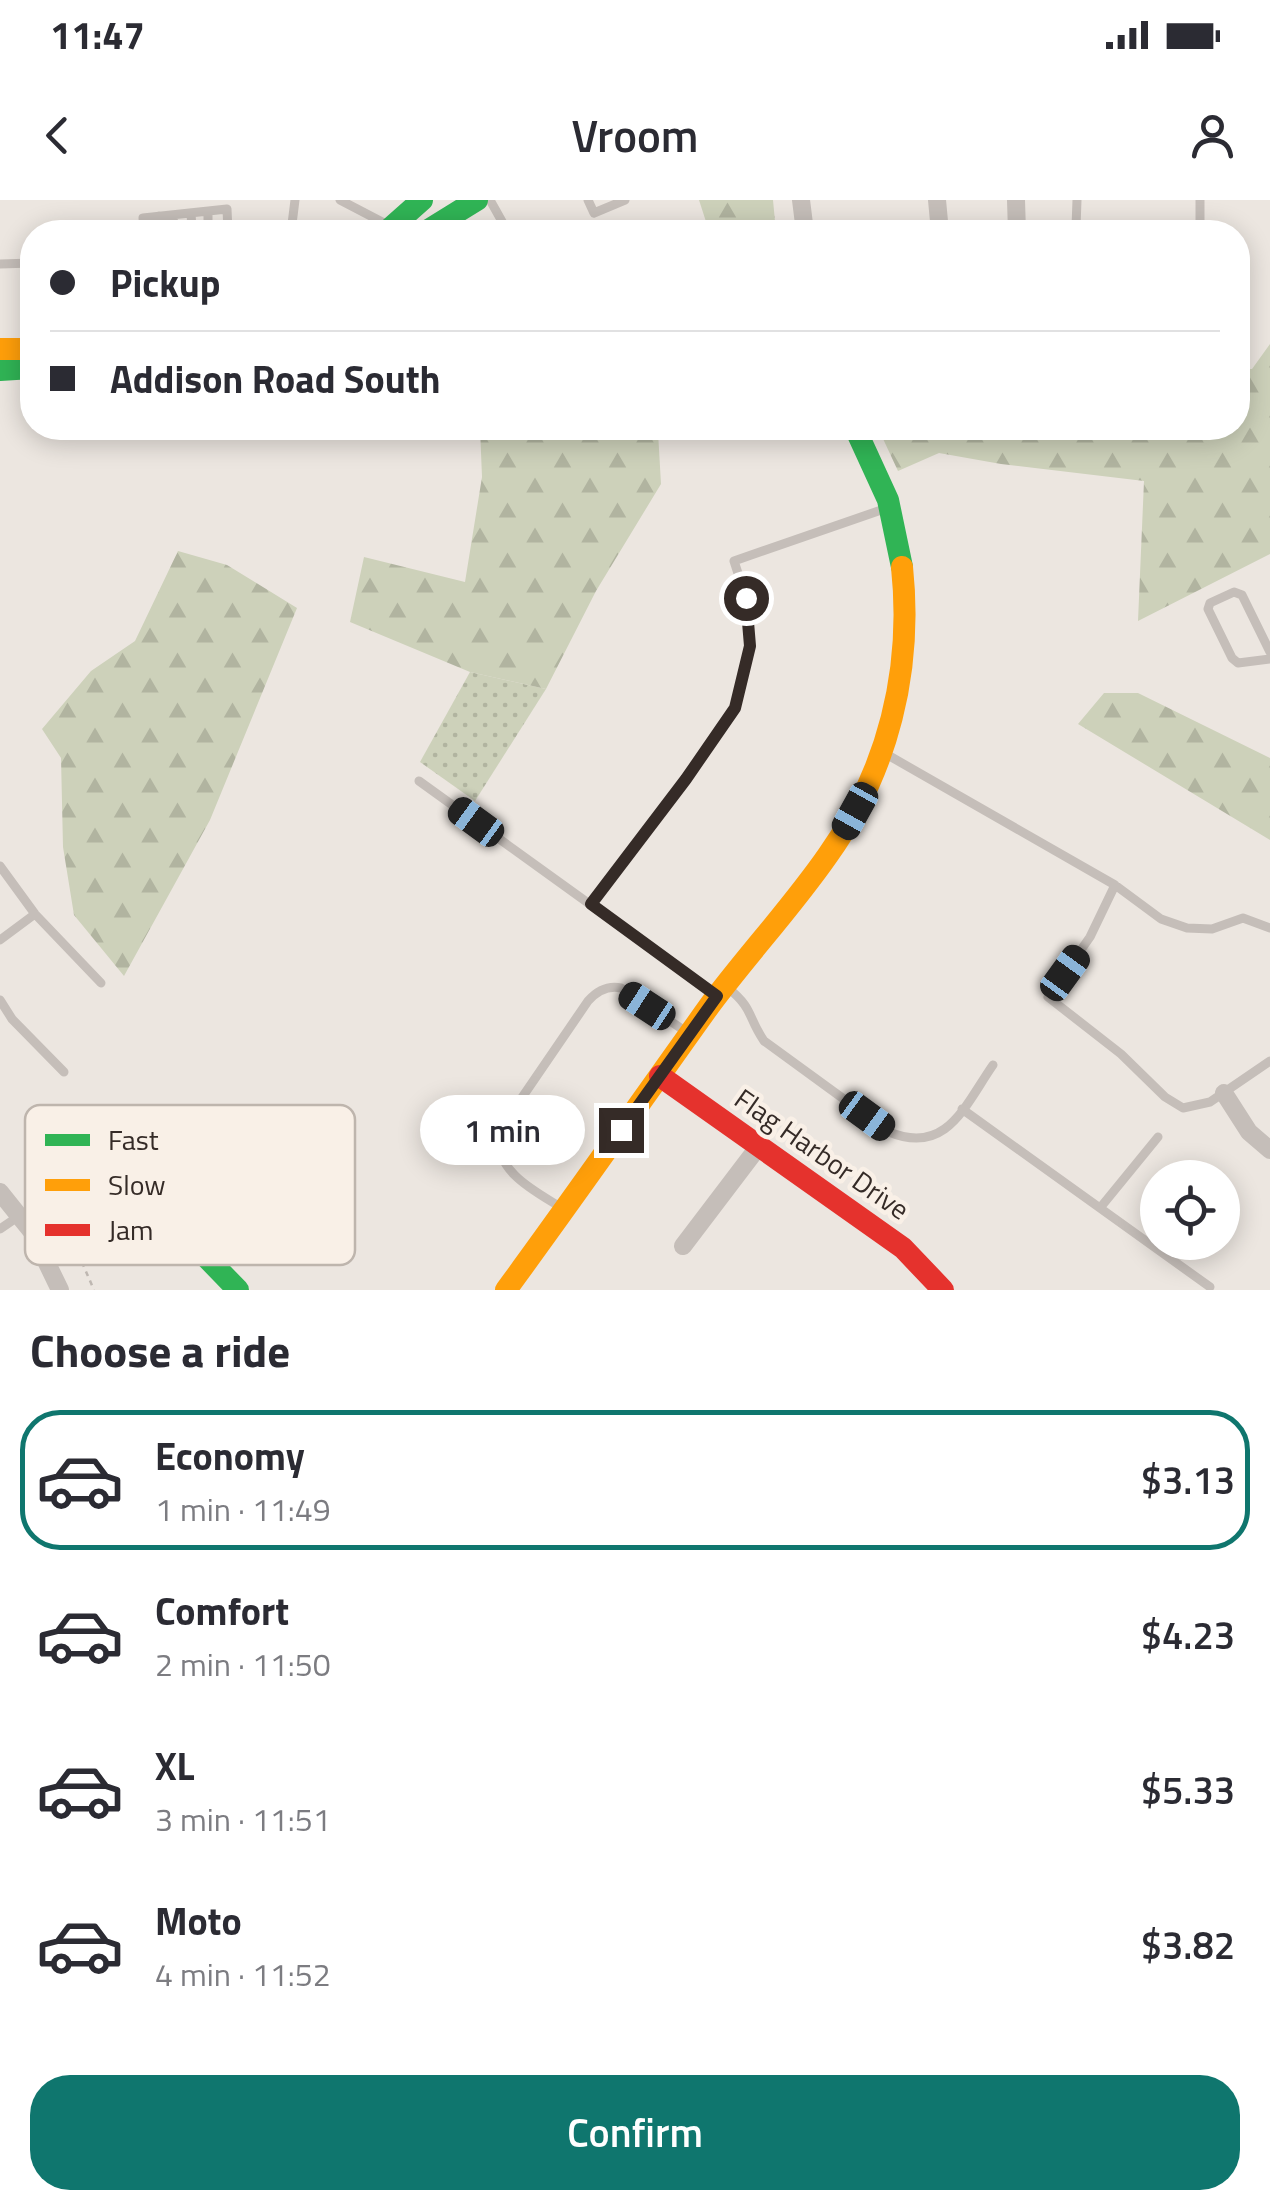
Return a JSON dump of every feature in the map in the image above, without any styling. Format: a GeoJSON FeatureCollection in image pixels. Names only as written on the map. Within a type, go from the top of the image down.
{"type":"FeatureCollection","features":[{"type":"Feature","properties":{"kind":"street"},"geometry":{"type":"LineString","coordinates":[[412,220],[443,200]]}},
{"type":"Feature","properties":{"kind":"street"},"geometry":{"type":"LineString","coordinates":[[444,220],[477,200]]}},
{"type":"Feature","properties":{"kind":"street"},"geometry":{"type":"LineString","coordinates":[[506,1290],[721,991],[843,832],[884,752],[900,689],[907,618],[904,573],[890,507],[860,440]]}},
{"type":"Feature","properties":{"kind":"street","name":"Flag Harbor Drive"},"geometry":{"type":"LineString","coordinates":[[660,1076],[903,1248],[942,1290]]}},
{"type":"Feature","properties":{"kind":"street"},"geometry":{"type":"LineString","coordinates":[[1224,1093],[1249,1132],[1270,1150]]}},
{"type":"Feature","properties":{"kind":"street"},"geometry":{"type":"LineString","coordinates":[[683,1246],[759,1146]]}},
{"type":"Feature","properties":{"kind":"street"},"geometry":{"type":"LineString","coordinates":[[0,1192],[25,1225]]}},
{"type":"Feature","properties":{"kind":"street"},"geometry":{"type":"LineString","coordinates":[[49,1265],[60,1290]]}},
{"type":"Feature","properties":{"kind":"street"},"geometry":{"type":"LineString","coordinates":[[214,1265],[238,1290]]}},
{"type":"Feature","properties":{"kind":"lane"},"geometry":{"type":"LineString","coordinates":[[340,200],[375,220]]}},
{"type":"Feature","properties":{"kind":"lane"},"geometry":{"type":"LineString","coordinates":[[588,200],[594,213],[625,200]]}},
{"type":"Feature","properties":{"kind":"lane"},"geometry":{"type":"LineString","coordinates":[[143,220],[227,209],[227,220]]}},
{"type":"Feature","properties":{"kind":"lane"},"geometry":{"type":"LineString","coordinates":[[208,211],[208,220]]}},
{"type":"Feature","properties":{"kind":"lane"},"geometry":{"type":"LineString","coordinates":[[191,213],[191,220]]}},
{"type":"Feature","properties":{"kind":"lane"},"geometry":{"type":"LineString","coordinates":[[173,215],[173,220]]}},
{"type":"Feature","properties":{"kind":"lane"},"geometry":{"type":"LineString","coordinates":[[159,216],[159,220]]}},
{"type":"Feature","properties":{"kind":"lane"},"geometry":{"type":"LineString","coordinates":[[591,904],[735,708],[750,646],[746,598],[734,561],[890,507]]}},
{"type":"Feature","properties":{"kind":"lane"},"geometry":{"type":"LineString","coordinates":[[1234,592],[1242,595],[1270,656],[1238,663],[1232,658],[1208,609],[1210,603],[1234,592]]}},
{"type":"Feature","properties":{"kind":"lane"},"geometry":{"type":"LineString","coordinates":[[884,752],[1115,885],[1152,914],[1187,928],[1212,929],[1243,918],[1270,928]]}},
{"type":"Feature","properties":{"kind":"lane"},"geometry":{"type":"LineString","coordinates":[[419,782],[591,904],[721,991],[748,1003],[755,1028],[764,1041],[890,1132],[912,1140],[931,1138],[945,1130],[994,1065]]}},
{"type":"Feature","properties":{"kind":"lane"},"geometry":{"type":"LineString","coordinates":[[0,866],[35,914],[102,982]]}},
{"type":"Feature","properties":{"kind":"lane"},"geometry":{"type":"LineString","coordinates":[[1115,885],[1090,938],[1048,996],[1122,1054],[1172,1103],[1193,1108],[1224,1093],[1270,1061]]}},
{"type":"Feature","properties":{"kind":"lane"},"geometry":{"type":"LineString","coordinates":[[0,940],[35,914]]}},
{"type":"Feature","properties":{"kind":"lane"},"geometry":{"type":"LineString","coordinates":[[564,1209],[504,1164],[498,1134],[588,1001],[612,986],[621,988],[690,1034]]}},
{"type":"Feature","properties":{"kind":"lane"},"geometry":{"type":"LineString","coordinates":[[0,1000],[12,1019],[64,1072]]}},
{"type":"Feature","properties":{"kind":"lane"},"geometry":{"type":"LineString","coordinates":[[962,1109],[1210,1286]]}},
{"type":"Feature","properties":{"kind":"lane"},"geometry":{"type":"LineString","coordinates":[[1100,1208],[1158,1137]]}},
{"type":"Feature","properties":{"kind":"lane"},"geometry":{"type":"LineString","coordinates":[[0,1229],[19,1216]]}},
{"type":"Feature","properties":{"kind":"path"},"geometry":{"type":"LineString","coordinates":[[83,1265],[94,1290]]}},
{"type":"Feature","properties":{"kind":"green space"},"geometry":{"type":"Polygon","coordinates":[[[699,200],[773,200],[775,220],[705,220],[699,200]]]}},
{"type":"Feature","properties":{"kind":"green space"},"geometry":{"type":"Polygon","coordinates":[[[1270,344],[1270,554],[1138,621],[1144,481],[939,453],[898,471],[884,440],[1250,440],[1252,369],[1270,344]]]}},
{"type":"Feature","properties":{"kind":"green space"},"geometry":{"type":"Polygon","coordinates":[[[480,440],[658,440],[661,484],[596,591],[546,689],[470,672],[350,622],[364,557],[465,582],[482,477],[480,440]]]}},
{"type":"Feature","properties":{"kind":"green space"},"geometry":{"type":"Polygon","coordinates":[[[178,551],[227,565],[297,608],[210,820],[124,976],[74,915],[63,847],[61,758],[42,729],[91,671],[135,641],[178,551]]]}},
{"type":"Feature","properties":{"kind":"green space"},"geometry":{"type":"Polygon","coordinates":[[[470,672],[546,689],[475,801],[420,762],[470,672]]]}},
{"type":"Feature","properties":{"kind":"green space"},"geometry":{"type":"Polygon","coordinates":[[[1104,693],[1138,693],[1270,758],[1270,840],[1078,724],[1104,693]]]}},
{"type":"Feature","properties":{"kind":"traffic: fast"},"geometry":{"type":"LineString","coordinates":[[400,220],[422,200]]}},
{"type":"Feature","properties":{"kind":"traffic: fast"},"geometry":{"type":"LineString","coordinates":[[444,220],[477,200]]}},
{"type":"Feature","properties":{"kind":"traffic: fast"},"geometry":{"type":"LineString","coordinates":[[0,370],[20,369]]}},
{"type":"Feature","properties":{"kind":"traffic: fast"},"geometry":{"type":"LineString","coordinates":[[860,440],[888,500],[902,567]]}},
{"type":"Feature","properties":{"kind":"traffic: fast"},"geometry":{"type":"LineString","coordinates":[[214,1265],[238,1290]]}},
{"type":"Feature","properties":{"kind":"traffic: slow"},"geometry":{"type":"LineString","coordinates":[[0,349],[20,349]]}},
{"type":"Feature","properties":{"kind":"traffic: slow"},"geometry":{"type":"LineString","coordinates":[[506,1290],[710,1005],[814,874],[849,823],[881,754],[892,718],[904,644],[902,567]]}},
{"type":"Feature","properties":{"kind":"traffic: jam"},"geometry":{"type":"LineString","coordinates":[[660,1076],[903,1248],[943,1290]]}},
{"type":"Feature","properties":{"kind":"route"},"geometry":{"type":"LineString","coordinates":[[621,1130],[717,996],[591,904],[735,708],[750,646],[746,598]]}}]}
